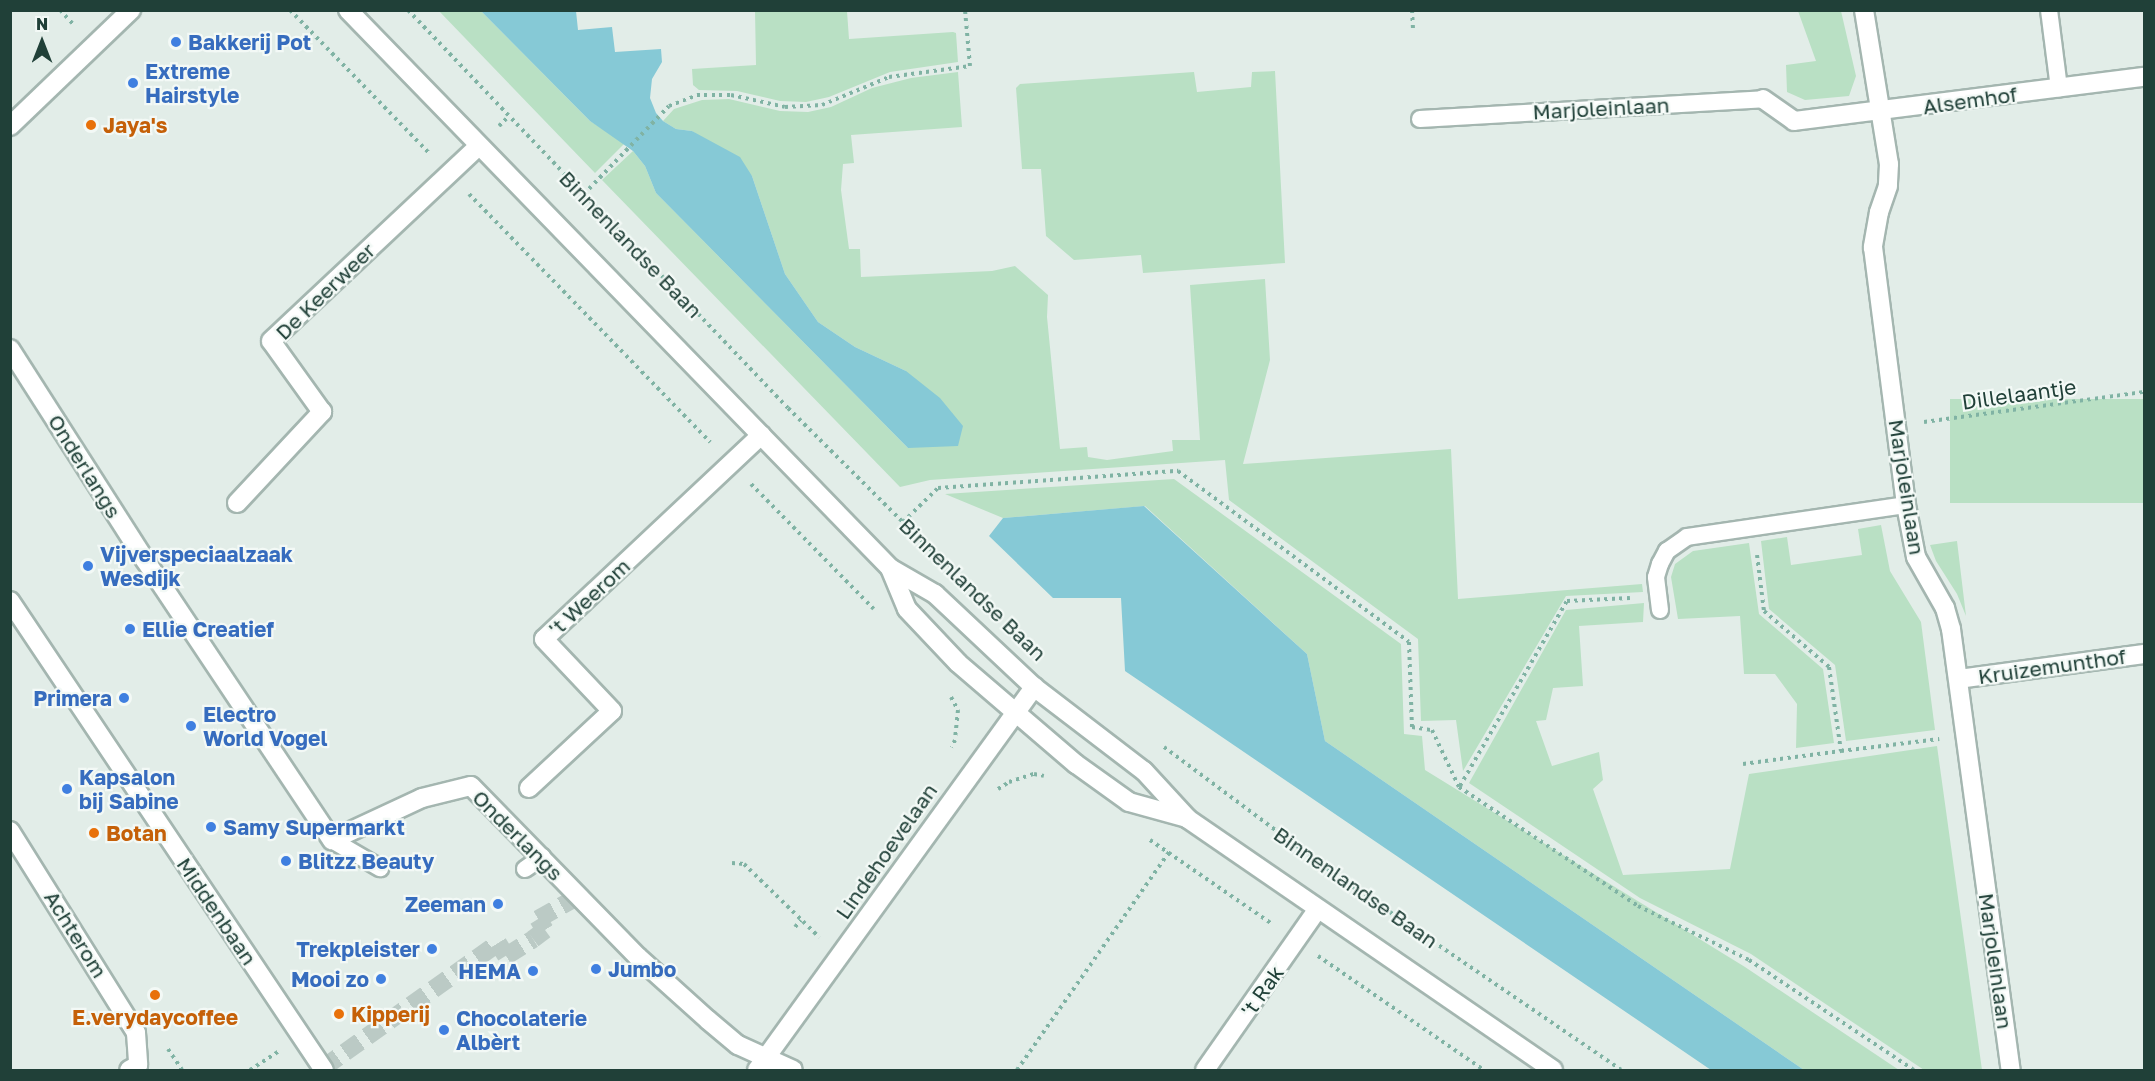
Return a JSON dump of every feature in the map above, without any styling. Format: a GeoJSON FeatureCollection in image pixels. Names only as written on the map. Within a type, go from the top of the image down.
{"type":"FeatureCollection","features":[{"type":"Feature","properties":{"kind":"street"},"geometry":{"type":"LineString","coordinates":[[10,126],[131,10]]}},
{"type":"Feature","properties":{"kind":"street","name":"Binnenlandse Baan"},"geometry":{"type":"LineString","coordinates":[[348,10],[890,567],[935,594],[1034,687],[1144,771],[1188,819],[1553,1071]]}},
{"type":"Feature","properties":{"kind":"street","name":"Marjoleinlaan"},"geometry":{"type":"LineString","coordinates":[[1864,10],[1881,112],[1889,178],[1874,230],[1873,248],[1906,505],[1916,557],[1949,617],[2011,1071]]}},
{"type":"Feature","properties":{"kind":"street","name":"Alsemhof"},"geometry":{"type":"LineString","coordinates":[[1881,112],[2145,77]]}},
{"type":"Feature","properties":{"kind":"street","name":"Marjoleinlaan"},"geometry":{"type":"LineString","coordinates":[[1763,99],[1794,121],[1881,112]]}},
{"type":"Feature","properties":{"kind":"street","name":"De Keerweer"},"geometry":{"type":"LineString","coordinates":[[237,503],[322,412],[271,341],[479,146]]}},
{"type":"Feature","properties":{"kind":"street","name":"Onderlangs"},"geometry":{"type":"LineString","coordinates":[[10,349],[145,561],[332,840],[422,798],[471,786],[655,972],[761,1065],[793,1071]]}},
{"type":"Feature","properties":{"kind":"street","name":"'t Weerom"},"geometry":{"type":"LineString","coordinates":[[529,788],[612,711],[544,639],[761,435]]}},
{"type":"Feature","properties":{"kind":"street","name":"Binnenlandse Baan"},"geometry":{"type":"LineString","coordinates":[[890,567],[908,609],[958,663],[1076,764],[1129,802],[1188,819]]}},
{"type":"Feature","properties":{"kind":"street","name":"Middenbaan"},"geometry":{"type":"LineString","coordinates":[[10,601],[324,1071]]}},
{"type":"Feature","properties":{"kind":"street","name":"Kruizemunthof"},"geometry":{"type":"LineString","coordinates":[[1959,679],[2145,654]]}},
{"type":"Feature","properties":{"kind":"street","name":"Lindehoevelaan"},"geometry":{"type":"LineString","coordinates":[[761,1065],[1034,687]]}},
{"type":"Feature","properties":{"kind":"street","name":"Achterom"},"geometry":{"type":"LineString","coordinates":[[10,831],[136,1033],[138,1065],[129,1071]]}},
{"type":"Feature","properties":{"kind":"street","name":"'t Rak"},"geometry":{"type":"LineString","coordinates":[[1205,1071],[1317,910]]}},
{"type":"Feature","properties":{"kind":"lane"},"geometry":{"type":"LineString","coordinates":[[2049,10],[2059,88]]}},
{"type":"Feature","properties":{"kind":"lane","name":"Marjoleinlaan"},"geometry":{"type":"LineString","coordinates":[[1420,119],[1763,99]]}},
{"type":"Feature","properties":{"kind":"lane"},"geometry":{"type":"LineString","coordinates":[[1658,603],[1658,570],[1662,558],[1673,546],[1693,535],[1906,505]]}},
{"type":"Feature","properties":{"kind":"lane"},"geometry":{"type":"LineString","coordinates":[[332,840],[380,868]]}},
{"type":"Feature","properties":{"kind":"lane"},"geometry":{"type":"LineString","coordinates":[[525,869],[542,857]]}},
{"type":"Feature","properties":{"kind":"path"},"geometry":{"type":"LineString","coordinates":[[290,10],[880,615]]}},
{"type":"Feature","properties":{"kind":"path","name":"Binnenlandse Baan"},"geometry":{"type":"LineString","coordinates":[[408,10],[788,408],[903,522],[960,573]]}},
{"type":"Feature","properties":{"kind":"path"},"geometry":{"type":"LineString","coordinates":[[584,194],[669,106],[697,95],[731,95],[785,107],[822,105],[889,77],[970,66],[964,10]]}},
{"type":"Feature","properties":{"kind":"path"},"geometry":{"type":"LineString","coordinates":[[1412,10],[1413,30]]}},
{"type":"Feature","properties":{"kind":"path","name":"Dillelaantje"},"geometry":{"type":"LineString","coordinates":[[1897,426],[2145,392]]}},
{"type":"Feature","properties":{"kind":"path"},"geometry":{"type":"LineString","coordinates":[[903,522],[938,488],[1178,471],[1409,642],[1412,727],[1432,730],[1459,787],[1638,906],[1749,960],[1914,1071]]}},
{"type":"Feature","properties":{"kind":"path"},"geometry":{"type":"LineString","coordinates":[[1753,526],[1764,611],[1829,667],[1841,751]]}},
{"type":"Feature","properties":{"kind":"path"},"geometry":{"type":"LineString","coordinates":[[1459,787],[1567,601],[1658,603]]}},
{"type":"Feature","properties":{"kind":"path"},"geometry":{"type":"LineString","coordinates":[[951,749],[955,740],[958,710],[942,679],[958,663]]}},
{"type":"Feature","properties":{"kind":"path"},"geometry":{"type":"LineString","coordinates":[[1743,764],[1966,736]]}},
{"type":"Feature","properties":{"kind":"path","name":"Binnenlandse Baan"},"geometry":{"type":"LineString","coordinates":[[1160,743],[1340,878],[1621,1071]]}},
{"type":"Feature","properties":{"kind":"path"},"geometry":{"type":"LineString","coordinates":[[993,793],[1009,782],[1034,774],[1065,782],[1076,764]]}},
{"type":"Feature","properties":{"kind":"path"},"geometry":{"type":"LineString","coordinates":[[1017,1071],[1169,852]]}},
{"type":"Feature","properties":{"kind":"path"},"geometry":{"type":"LineString","coordinates":[[732,863],[744,864],[824,942]]}},
{"type":"Feature","properties":{"kind":"path"},"geometry":{"type":"LineString","coordinates":[[795,927],[801,920]]}},
{"type":"Feature","properties":{"kind":"green space"},"geometry":{"type":"Polygon","coordinates":[[[439,11],[481,11],[590,121],[625,143],[595,173],[439,11]]]}},
{"type":"Feature","properties":{"kind":"green space"},"geometry":{"type":"Polygon","coordinates":[[[755,11],[847,11],[849,39],[953,32],[956,33],[958,62],[890,72],[829,97],[806,102],[780,101],[737,91],[699,90],[693,85],[692,69],[756,65],[755,11]]]}},
{"type":"Feature","properties":{"kind":"green space"},"geometry":{"type":"Polygon","coordinates":[[[1798,11],[1841,11],[1856,76],[1849,96],[1805,100],[1787,92],[1786,65],[1816,61],[1798,11]]]}},
{"type":"Feature","properties":{"kind":"green space"},"geometry":{"type":"Polygon","coordinates":[[[1275,71],[1285,263],[1143,273],[1141,255],[1074,260],[1046,236],[1041,169],[1022,169],[1016,88],[1020,84],[1194,72],[1197,92],[1251,87],[1252,72],[1275,71]]]}},
{"type":"Feature","properties":{"kind":"green space"},"geometry":{"type":"Polygon","coordinates":[[[958,72],[962,127],[851,135],[854,163],[843,164],[841,190],[849,249],[860,249],[861,277],[992,271],[1015,266],[1048,295],[1047,317],[1060,449],[1087,447],[1088,457],[1107,460],[1173,451],[1172,440],[1200,440],[1190,285],[1265,279],[1270,360],[1243,464],[1451,449],[1458,599],[1642,584],[1643,592],[1566,596],[1463,771],[1456,720],[1421,721],[1418,639],[1229,500],[1225,460],[930,480],[900,487],[602,180],[633,151],[645,166],[656,193],[908,448],[906,371],[855,347],[818,322],[785,274],[752,176],[692,131],[676,129],[663,121],[674,109],[702,100],[729,99],[780,111],[808,112],[831,107],[872,88],[911,78],[958,72]]]}},
{"type":"Feature","properties":{"kind":"green space"},"geometry":{"type":"Polygon","coordinates":[[[1950,399],[2144,399],[2144,503],[1950,503],[1950,399]]]}},
{"type":"Feature","properties":{"kind":"green space"},"geometry":{"type":"Polygon","coordinates":[[[1174,479],[1401,644],[1404,734],[1422,736],[1425,770],[1745,967],[1899,1070],[1804,1070],[1325,741],[1307,654],[1145,506],[1003,518],[945,494],[1174,479]]]}},
{"type":"Feature","properties":{"kind":"green space"},"geometry":{"type":"Polygon","coordinates":[[[1881,525],[1890,571],[1921,622],[1935,730],[1846,741],[1835,665],[1769,609],[1761,541],[1787,537],[1791,565],[1862,555],[1858,529],[1881,525]]]}},
{"type":"Feature","properties":{"kind":"green space"},"geometry":{"type":"Polygon","coordinates":[[[1957,541],[1966,616],[1957,594],[1936,561],[1930,545],[1957,541]]]}},
{"type":"Feature","properties":{"kind":"green space"},"geometry":{"type":"Polygon","coordinates":[[[1749,543],[1759,614],[1823,669],[1834,743],[1796,748],[1797,704],[1775,674],[1744,674],[1740,616],[1678,619],[1671,577],[1675,564],[1693,551],[1749,543]]]}},
{"type":"Feature","properties":{"kind":"green space"},"geometry":{"type":"Polygon","coordinates":[[[1644,603],[1643,622],[1579,626],[1583,686],[1553,688],[1546,720],[1536,721],[1552,766],[1599,752],[1603,780],[1593,789],[1623,875],[1730,869],[1749,774],[1937,746],[1982,1070],[1924,1070],[1751,954],[1640,898],[1469,783],[1566,610],[1644,603]]]}},
{"type":"Feature","properties":{"kind":"water"},"geometry":{"type":"Polygon","coordinates":[[[481,11],[576,11],[578,30],[612,27],[615,52],[661,49],[662,62],[652,79],[650,98],[656,113],[663,121],[676,129],[692,131],[740,157],[752,176],[785,274],[818,322],[855,347],[906,371],[940,398],[963,426],[958,446],[908,448],[656,193],[645,166],[633,151],[590,121],[481,11]]]}},
{"type":"Feature","properties":{"kind":"water"},"geometry":{"type":"Polygon","coordinates":[[[1144,506],[1307,654],[1325,741],[1804,1070],[1711,1070],[1125,671],[1121,598],[1053,598],[989,536],[1003,518],[1144,506]]]}},
{"type":"Feature","properties":{"kind":"tunnel"},"geometry":{"type":"LineString","coordinates":[[323,1068],[498,943],[506,956],[533,939],[545,930],[538,919],[579,896]]}},
{"type":"Feature","properties":{"kind":"place","name":"Bakkerij Pot"},"geometry":{"type":"Point","coordinates":[176,42]}},
{"type":"Feature","properties":{"kind":"place","name":"Extreme Hairstyle"},"geometry":{"type":"Point","coordinates":[133,83]}},
{"type":"Feature","properties":{"kind":"place","name":"Jaya's"},"geometry":{"type":"Point","coordinates":[91,125]}},
{"type":"Feature","properties":{"kind":"place","name":"Vijverspeciaalzaak Wesdijk"},"geometry":{"type":"Point","coordinates":[88,566]}},
{"type":"Feature","properties":{"kind":"place","name":"Ellie Creatief"},"geometry":{"type":"Point","coordinates":[130,629]}},
{"type":"Feature","properties":{"kind":"place","name":"Primera"},"geometry":{"type":"Point","coordinates":[124,698]}},
{"type":"Feature","properties":{"kind":"place","name":"Electro World Vogel"},"geometry":{"type":"Point","coordinates":[191,726]}},
{"type":"Feature","properties":{"kind":"place","name":"Kapsalon bij Sabine"},"geometry":{"type":"Point","coordinates":[67,789]}},
{"type":"Feature","properties":{"kind":"place","name":"Samy Supermarkt"},"geometry":{"type":"Point","coordinates":[211,827]}},
{"type":"Feature","properties":{"kind":"place","name":"Botan"},"geometry":{"type":"Point","coordinates":[94,833]}},
{"type":"Feature","properties":{"kind":"place","name":"Blitzz Beauty"},"geometry":{"type":"Point","coordinates":[286,861]}},
{"type":"Feature","properties":{"kind":"place","name":"Zeeman"},"geometry":{"type":"Point","coordinates":[498,904]}},
{"type":"Feature","properties":{"kind":"place","name":"Trekpleister"},"geometry":{"type":"Point","coordinates":[432,949]}},
{"type":"Feature","properties":{"kind":"place","name":"Jumbo"},"geometry":{"type":"Point","coordinates":[596,969]}},
{"type":"Feature","properties":{"kind":"place","name":"HEMA"},"geometry":{"type":"Point","coordinates":[533,971]}},
{"type":"Feature","properties":{"kind":"place","name":"Mooi zo"},"geometry":{"type":"Point","coordinates":[381,979]}},
{"type":"Feature","properties":{"kind":"place","name":"E.verydaycoffee"},"geometry":{"type":"Point","coordinates":[155,995]}},
{"type":"Feature","properties":{"kind":"place","name":"Kipperij"},"geometry":{"type":"Point","coordinates":[339,1014]}},
{"type":"Feature","properties":{"kind":"place","name":"Chocolaterie Albèrt"},"geometry":{"type":"Point","coordinates":[444,1030]}}]}
